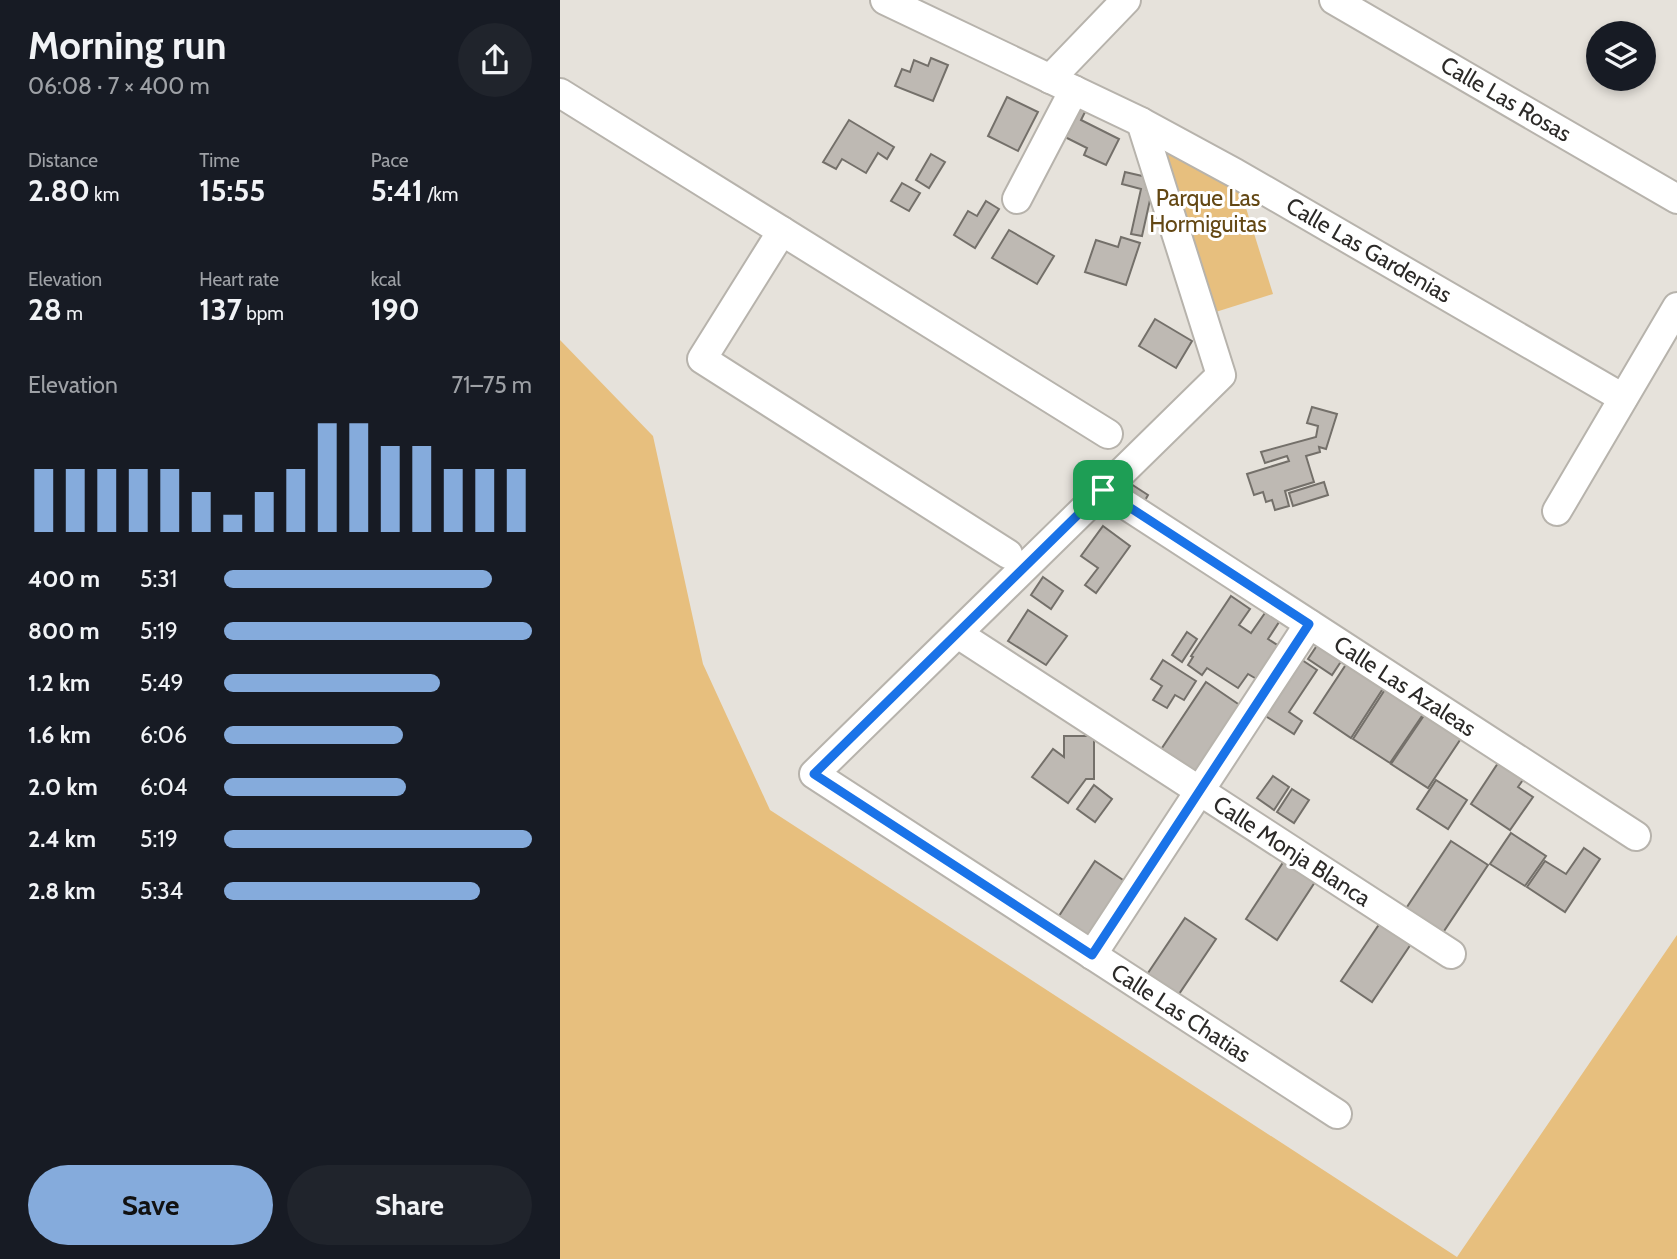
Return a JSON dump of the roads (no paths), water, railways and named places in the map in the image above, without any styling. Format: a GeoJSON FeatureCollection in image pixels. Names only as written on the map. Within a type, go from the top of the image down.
{"type":"FeatureCollection","features":[{"type":"Feature","properties":{"kind":"street","name":"Calle Las Gardenias"},"geometry":{"type":"LineString","coordinates":[[885,0],[1141,122],[1235,173],[1623,398]]}},
{"type":"Feature","properties":{"kind":"street"},"geometry":{"type":"LineString","coordinates":[[1017,199],[1062,84],[1126,0]]}},
{"type":"Feature","properties":{"kind":"street","name":"Calle Las Rosas"},"geometry":{"type":"LineString","coordinates":[[1334,0],[1677,199]]}},
{"type":"Feature","properties":{"kind":"street"},"geometry":{"type":"LineString","coordinates":[[560,93],[1108,434]]}},
{"type":"Feature","properties":{"kind":"street"},"geometry":{"type":"LineString","coordinates":[[958,634],[1221,375],[1141,122]]}},
{"type":"Feature","properties":{"kind":"street"},"geometry":{"type":"LineString","coordinates":[[782,231],[702,359],[1008,554]]}},
{"type":"Feature","properties":{"kind":"street"},"geometry":{"type":"LineString","coordinates":[[1557,510],[1677,306]]}},
{"type":"Feature","properties":{"kind":"street","name":"Calle Las Azaleas"},"geometry":{"type":"LineString","coordinates":[[1103,490],[1636,836]]}},
{"type":"Feature","properties":{"kind":"street"},"geometry":{"type":"LineString","coordinates":[[1092,955],[1309,624]]}},
{"type":"Feature","properties":{"kind":"street","name":"Calle Las Chatias"},"geometry":{"type":"LineString","coordinates":[[958,634],[814,774],[1337,1114]]}},
{"type":"Feature","properties":{"kind":"street","name":"Calle Monja Blanca"},"geometry":{"type":"LineString","coordinates":[[958,634],[1451,954]]}},
{"type":"Feature","properties":{"kind":"park label","name":"Parque Las Hormiguitas"},"geometry":{"type":"Point","coordinates":[1208,211]}}]}
